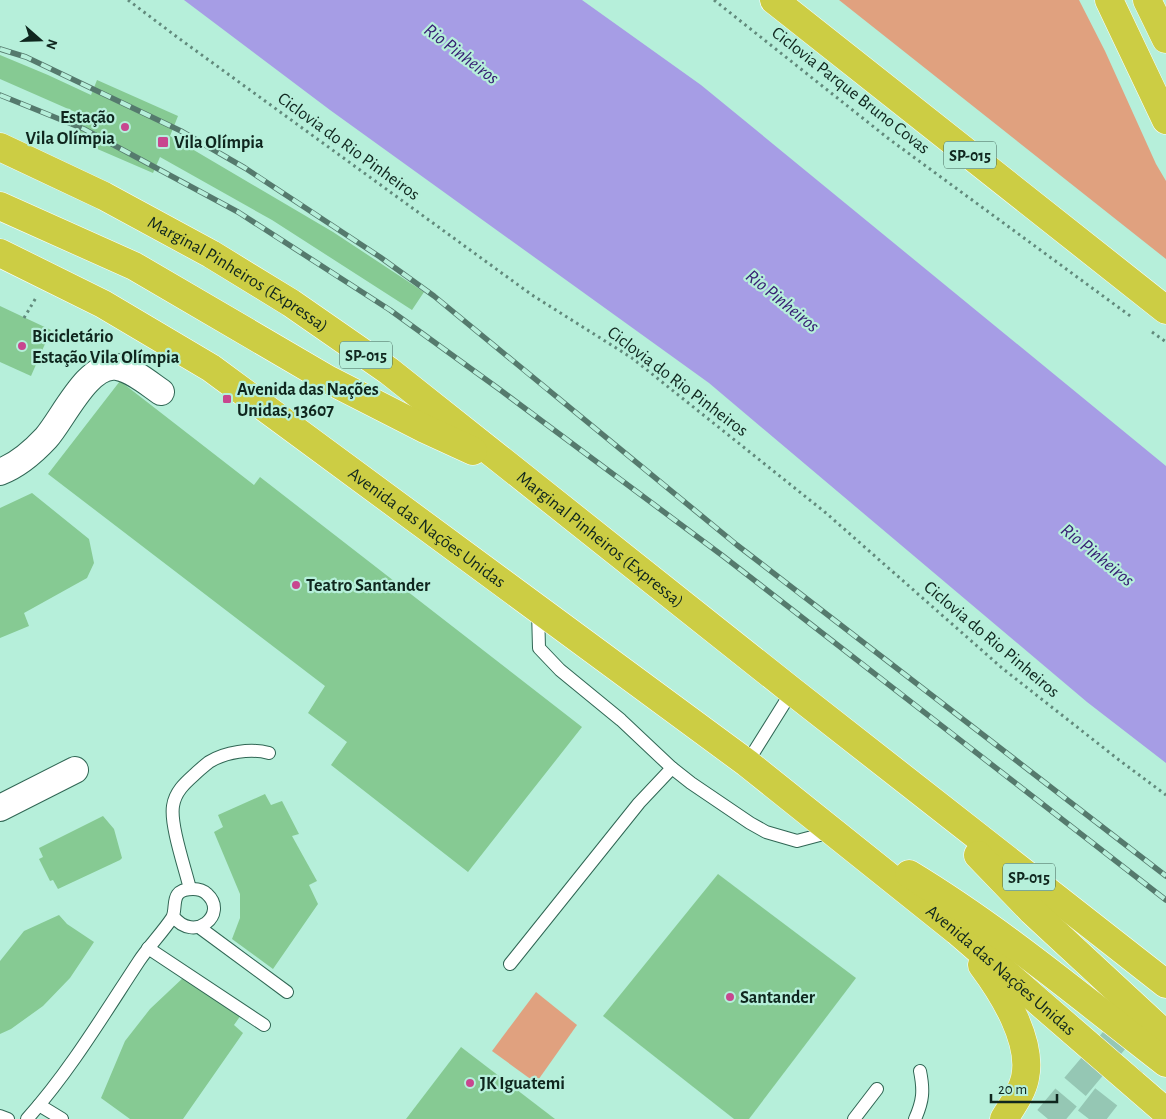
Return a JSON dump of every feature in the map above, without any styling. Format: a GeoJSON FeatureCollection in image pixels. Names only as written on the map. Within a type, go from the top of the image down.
{"type":"FeatureCollection","features":[{"type":"Feature","properties":{"kind":"highway","name":"SP-015"},"geometry":{"type":"LineString","coordinates":[[774,0],[1158,321]]}},
{"type":"Feature","properties":{"kind":"highway"},"geometry":{"type":"LineString","coordinates":[[1109,0],[1166,120]]}},
{"type":"Feature","properties":{"kind":"highway"},"geometry":{"type":"LineString","coordinates":[[1147,0],[1166,39]]}},
{"type":"Feature","properties":{"kind":"highway","name":"Marginal Pinheiros (Expressa)"},"geometry":{"type":"LineString","coordinates":[[0,147],[104,196],[212,254],[291,303],[389,371],[792,691],[1166,984]]}},
{"type":"Feature","properties":{"kind":"highway"},"geometry":{"type":"LineString","coordinates":[[0,206],[134,266],[329,380],[425,429],[511,468]]}},
{"type":"Feature","properties":{"kind":"highway","name":"Avenida das Nações Unidas"},"geometry":{"type":"LineString","coordinates":[[0,253],[103,304],[211,368],[747,763],[957,931],[1166,1112]]}},
{"type":"Feature","properties":{"kind":"highway"},"geometry":{"type":"LineString","coordinates":[[892,769],[1032,911],[1166,1035]]}},
{"type":"Feature","properties":{"kind":"highway","name":"Avenida das Nações Unidas"},"geometry":{"type":"LineString","coordinates":[[834,831],[947,897],[1028,956],[1166,1063]]}},
{"type":"Feature","properties":{"kind":"highway"},"geometry":{"type":"LineString","coordinates":[[957,931],[991,977],[1010,1011],[1022,1041],[1026,1062],[1025,1077],[1020,1094],[1004,1119]]}},
{"type":"Feature","properties":{"kind":"street"},"geometry":{"type":"LineString","coordinates":[[0,472],[20,462],[47,437],[87,380],[103,369],[116,367],[128,371],[161,392]]}},
{"type":"Feature","properties":{"kind":"street"},"geometry":{"type":"LineString","coordinates":[[0,808],[74,770]]}},
{"type":"Feature","properties":{"kind":"lane"},"geometry":{"type":"LineString","coordinates":[[538,610],[539,648],[560,670],[621,720],[672,768],[691,783],[766,832],[797,841],[834,831]]}},
{"type":"Feature","properties":{"kind":"lane"},"geometry":{"type":"LineString","coordinates":[[747,763],[792,691]]}},
{"type":"Feature","properties":{"kind":"lane"},"geometry":{"type":"LineString","coordinates":[[190,889],[176,836],[173,807],[176,795],[184,783],[210,761],[245,751],[269,753]]}},
{"type":"Feature","properties":{"kind":"lane"},"geometry":{"type":"LineString","coordinates":[[510,964],[639,803],[672,768]]}},
{"type":"Feature","properties":{"kind":"lane"},"geometry":{"type":"LineString","coordinates":[[27,1119],[83,1045],[148,948],[173,916],[176,898],[182,891],[198,889],[206,893],[212,900],[214,908],[212,917],[207,923],[199,927],[193,928],[182,925],[173,916]]}},
{"type":"Feature","properties":{"kind":"lane"},"geometry":{"type":"LineString","coordinates":[[199,927],[287,992]]}},
{"type":"Feature","properties":{"kind":"lane"},"geometry":{"type":"LineString","coordinates":[[148,948],[264,1024]]}},
{"type":"Feature","properties":{"kind":"lane"},"geometry":{"type":"LineString","coordinates":[[914,1119],[920,1108],[924,1088],[920,1071]]}},
{"type":"Feature","properties":{"kind":"lane"},"geometry":{"type":"LineString","coordinates":[[854,1119],[876,1089]]}},
{"type":"Feature","properties":{"kind":"lane"},"geometry":{"type":"LineString","coordinates":[[39,1105],[62,1119]]}},
{"type":"Feature","properties":{"kind":"lane"},"geometry":{"type":"LineString","coordinates":[[0,1116],[8,1119]]}},
{"type":"Feature","properties":{"kind":"path","name":"Ciclovia do Rio Pinheiros"},"geometry":{"type":"LineString","coordinates":[[128,0],[532,296],[632,358],[826,513],[1002,668],[1166,795]]}},
{"type":"Feature","properties":{"kind":"path","name":"Ciclovia Parque Bruno Covas"},"geometry":{"type":"LineString","coordinates":[[714,0],[889,139],[1134,319]]}},
{"type":"Feature","properties":{"kind":"path"},"geometry":{"type":"LineString","coordinates":[[1158,321],[1166,342]]}},
{"type":"Feature","properties":{"kind":"shaded area"},"geometry":{"type":"Polygon","coordinates":[[[839,0],[1079,0],[1105,51],[1156,164],[1166,181],[1166,259],[839,0]]]}},
{"type":"Feature","properties":{"kind":"shaded area"},"geometry":{"type":"Polygon","coordinates":[[[536,992],[577,1025],[536,1083],[492,1051],[536,992]]]}},
{"type":"Feature","properties":{"kind":"water","name":"Rio Pinheiros"},"geometry":{"type":"Polygon","coordinates":[[[184,0],[582,0],[701,85],[1166,466],[1166,763],[1087,702],[709,383],[330,110],[184,0]]]}},
{"type":"Feature","properties":{"kind":"building"},"geometry":{"type":"Polygon","coordinates":[[[0,55],[91,95],[97,80],[178,116],[170,136],[333,232],[424,292],[412,310],[272,220],[160,157],[153,173],[72,138],[82,115],[0,79],[0,55]]]}},
{"type":"Feature","properties":{"kind":"building","name":"Bicicletário Estação Vila Olímpia"},"geometry":{"type":"Polygon","coordinates":[[[0,306],[51,330],[31,376],[0,362],[0,306]]]}},
{"type":"Feature","properties":{"kind":"building","name":"Teatro Santander"},"geometry":{"type":"Polygon","coordinates":[[[120,381],[254,485],[260,477],[582,727],[468,872],[331,765],[347,742],[308,713],[325,686],[48,474],[120,381]]]}},
{"type":"Feature","properties":{"kind":"building"},"geometry":{"type":"Polygon","coordinates":[[[32,493],[89,539],[94,563],[87,578],[24,613],[29,626],[0,638],[0,508],[32,493]]]}},
{"type":"Feature","properties":{"kind":"building"},"geometry":{"type":"Polygon","coordinates":[[[265,794],[271,805],[282,801],[299,834],[292,836],[317,881],[309,885],[318,904],[273,969],[232,939],[240,918],[240,894],[214,832],[223,827],[218,815],[265,794]]]}},
{"type":"Feature","properties":{"kind":"building"},"geometry":{"type":"Polygon","coordinates":[[[103,816],[114,829],[122,858],[58,889],[53,880],[50,881],[39,859],[43,857],[39,848],[103,816]]]}},
{"type":"Feature","properties":{"kind":"building","name":"Santander"},"geometry":{"type":"Polygon","coordinates":[[[718,874],[856,978],[749,1119],[734,1119],[603,1016],[718,874]]]}},
{"type":"Feature","properties":{"kind":"building"},"geometry":{"type":"Polygon","coordinates":[[[59,915],[67,924],[94,942],[70,978],[43,1006],[11,1029],[0,1034],[0,961],[24,931],[59,915]]]}},
{"type":"Feature","properties":{"kind":"building"},"geometry":{"type":"Polygon","coordinates":[[[185,976],[241,1015],[234,1025],[243,1033],[183,1119],[130,1119],[101,1098],[125,1041],[150,1009],[185,976]]]}},
{"type":"Feature","properties":{"kind":"building","name":"JK Iguatemi"},"geometry":{"type":"Polygon","coordinates":[[[461,1047],[555,1119],[406,1119],[461,1047]]]}},
{"type":"Feature","properties":{"kind":"tunnel"},"geometry":{"type":"LineString","coordinates":[[1048,1119],[1139,1011],[1166,975]]}},
{"type":"Feature","properties":{"kind":"tunnel"},"geometry":{"type":"LineString","coordinates":[[1089,1119],[1150,1041],[1163,1030]]}},
{"type":"Feature","properties":{"kind":"railway"},"geometry":{"type":"LineString","coordinates":[[0,49],[26,57],[181,131],[245,168],[380,257],[434,296],[737,545],[1166,876]]}},
{"type":"Feature","properties":{"kind":"railway"},"geometry":{"type":"LineString","coordinates":[[0,95],[84,129],[238,212],[390,310],[723,556],[1166,900]]}},
{"type":"Feature","properties":{"kind":"place","name":"Estação Vila Olímpia"},"geometry":{"type":"Point","coordinates":[125,127]}},
{"type":"Feature","properties":{"kind":"place","name":"Vila Olímpia"},"geometry":{"type":"Point","coordinates":[163,142]}},
{"type":"Feature","properties":{"kind":"place","name":"Bicicletário Estação Vila Olímpia"},"geometry":{"type":"Point","coordinates":[22,346]}},
{"type":"Feature","properties":{"kind":"place","name":"Avenida das Nações Unidas, 13607"},"geometry":{"type":"Point","coordinates":[227,399]}},
{"type":"Feature","properties":{"kind":"place","name":"Teatro Santander"},"geometry":{"type":"Point","coordinates":[296,585]}},
{"type":"Feature","properties":{"kind":"place","name":"Santander"},"geometry":{"type":"Point","coordinates":[730,997]}},
{"type":"Feature","properties":{"kind":"place","name":"JK Iguatemi"},"geometry":{"type":"Point","coordinates":[470,1083]}}]}
